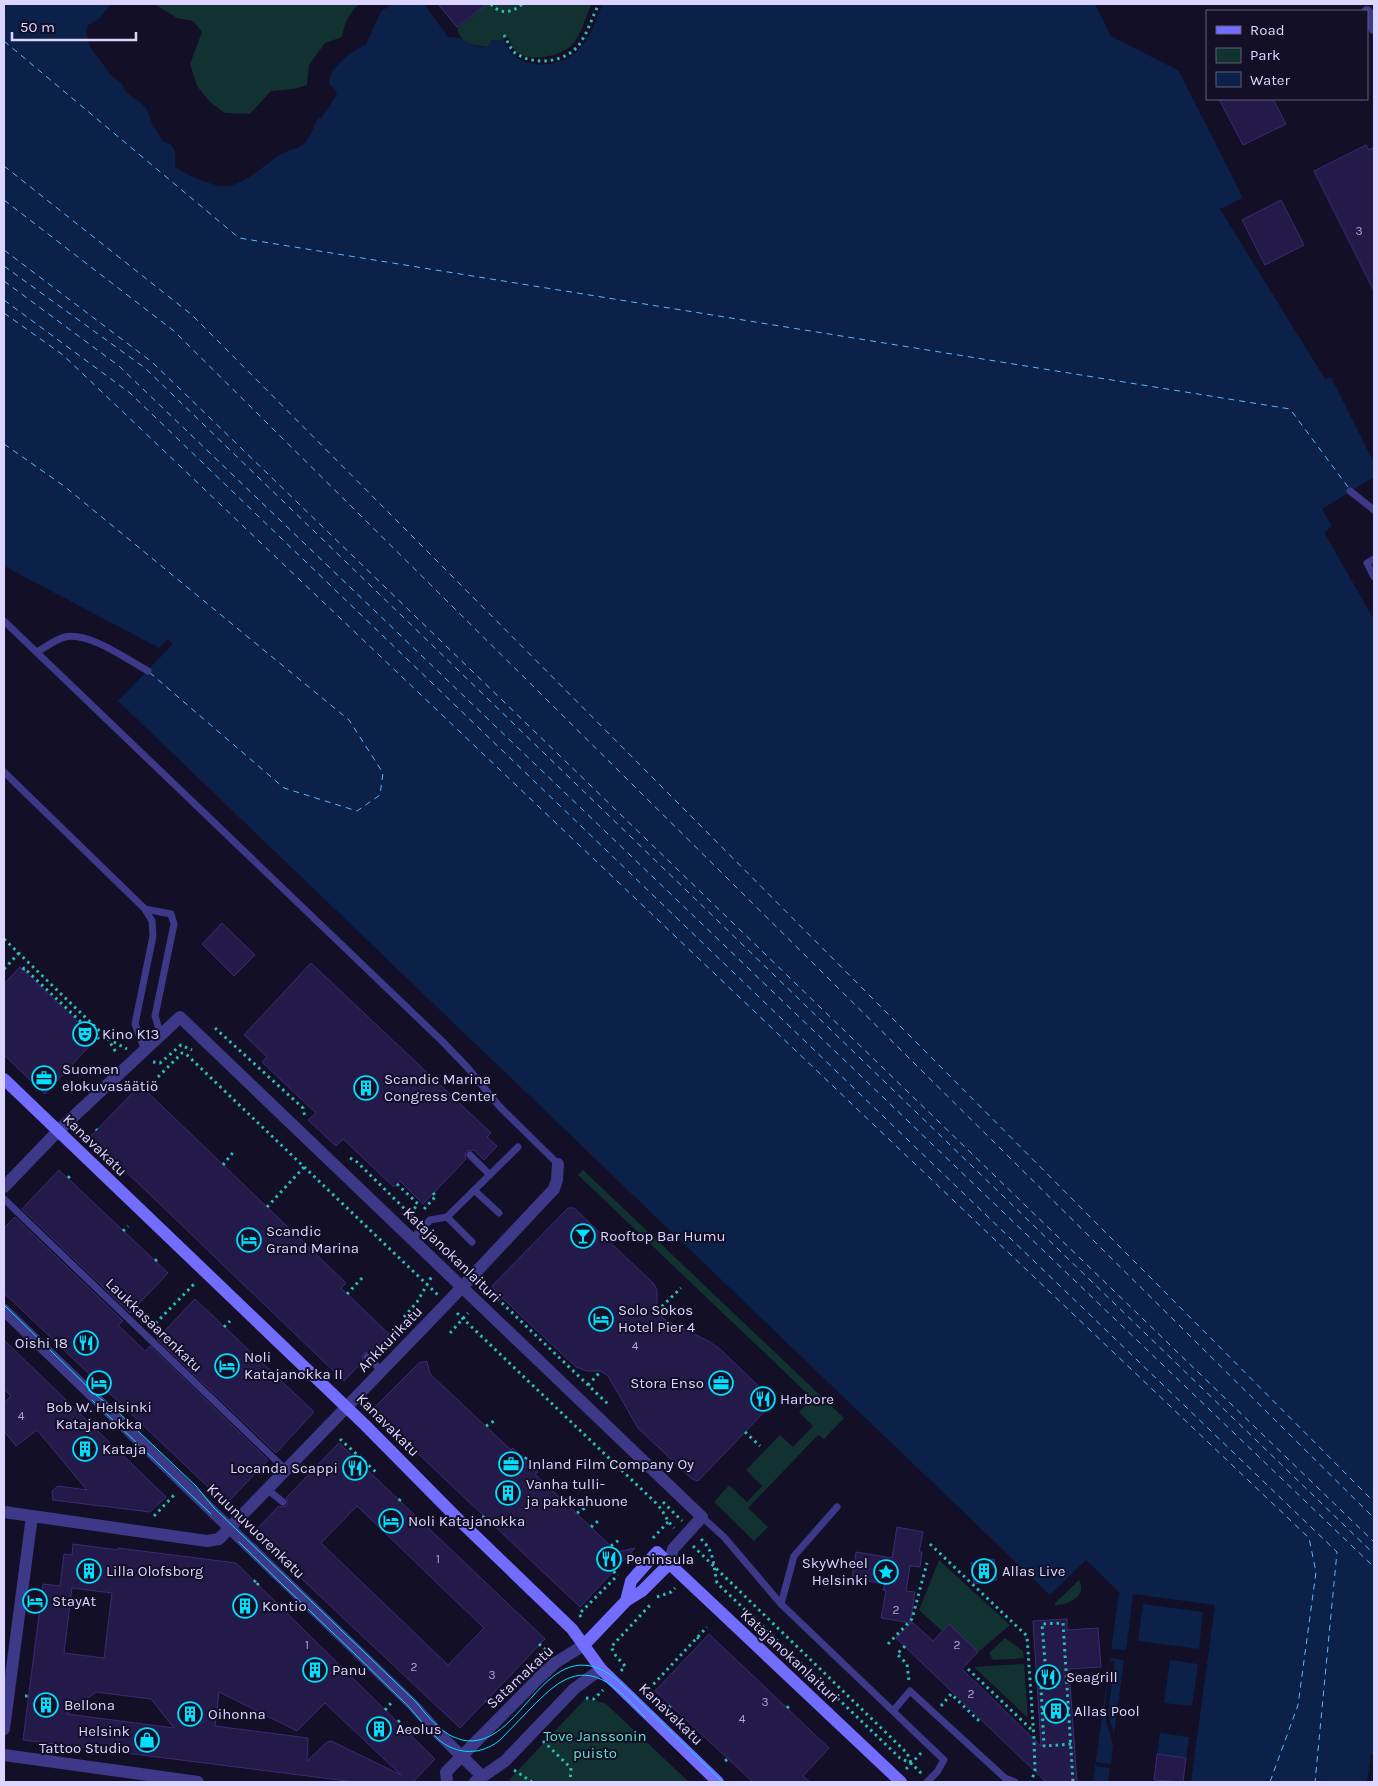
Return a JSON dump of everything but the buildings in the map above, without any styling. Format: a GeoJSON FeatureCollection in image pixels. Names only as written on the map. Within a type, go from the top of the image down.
{"type":"FeatureCollection","features":[{"type":"Feature","properties":{"kind":"main road","name":"Kanavakatu"},"geometry":{"type":"LineString","coordinates":[[4,1079],[347,1407],[461,1522],[572,1629],[602,1669],[718,1782]]}},
{"type":"Feature","properties":{"kind":"main road","name":"Satamakatu"},"geometry":{"type":"LineString","coordinates":[[626,1601],[631,1581],[657,1552]]}},
{"type":"Feature","properties":{"kind":"main road","name":"Katajanokanlaituri"},"geometry":{"type":"LineString","coordinates":[[657,1552],[901,1782]]}},
{"type":"Feature","properties":{"kind":"main road","name":"Satamakatu"},"geometry":{"type":"LineString","coordinates":[[584,1645],[626,1601],[642,1591],[669,1564]]}},
{"type":"Feature","properties":{"kind":"street"},"geometry":{"type":"LineString","coordinates":[[1368,16],[1374,28]]}},
{"type":"Feature","properties":{"kind":"street","name":"Katajanokanlaituri"},"geometry":{"type":"LineString","coordinates":[[160,1033],[180,1016],[702,1517]]}},
{"type":"Feature","properties":{"kind":"street"},"geometry":{"type":"LineString","coordinates":[[4,1187],[58,1131],[160,1033]]}},
{"type":"Feature","properties":{"kind":"street","name":"Ankkurikatu"},"geometry":{"type":"LineString","coordinates":[[32,1516],[201,1540],[213,1541],[219,1539],[382,1371],[554,1189],[557,1180],[558,1164]]}},
{"type":"Feature","properties":{"kind":"street","name":"Kruunuvuorenkatu"},"geometry":{"type":"LineString","coordinates":[[4,1310],[413,1705],[438,1734],[462,1756],[479,1779]]}},
{"type":"Feature","properties":{"kind":"street"},"geometry":{"type":"LineString","coordinates":[[4,1512],[32,1516],[4,1729]]}},
{"type":"Feature","properties":{"kind":"street"},"geometry":{"type":"LineString","coordinates":[[669,1564],[673,1549],[702,1517]]}},
{"type":"Feature","properties":{"kind":"street"},"geometry":{"type":"LineString","coordinates":[[657,1552],[673,1549]]}},
{"type":"Feature","properties":{"kind":"street","name":"Satamakatu"},"geometry":{"type":"LineString","coordinates":[[447,1782],[446,1772],[555,1663],[584,1645]]}},
{"type":"Feature","properties":{"kind":"street"},"geometry":{"type":"LineString","coordinates":[[479,1779],[505,1761],[574,1689],[602,1669]]}},
{"type":"Feature","properties":{"kind":"street"},"geometry":{"type":"LineString","coordinates":[[4,1755],[198,1782]]}},
{"type":"Feature","properties":{"kind":"lane"},"geometry":{"type":"LineString","coordinates":[[1350,491],[1374,510]]}},
{"type":"Feature","properties":{"kind":"lane"},"geometry":{"type":"LineString","coordinates":[[1374,559],[1367,563],[1374,577]]}},
{"type":"Feature","properties":{"kind":"lane"},"geometry":{"type":"LineString","coordinates":[[4,621],[452,1051],[500,1107],[558,1164]]}},
{"type":"Feature","properties":{"kind":"lane"},"geometry":{"type":"LineString","coordinates":[[37,652],[65,637],[81,636],[115,652],[148,671]]}},
{"type":"Feature","properties":{"kind":"lane"},"geometry":{"type":"LineString","coordinates":[[4,772],[145,909],[152,921],[154,936],[135,1024],[141,1052]]}},
{"type":"Feature","properties":{"kind":"lane"},"geometry":{"type":"LineString","coordinates":[[145,909],[171,914],[174,924],[155,1016],[160,1033]]}},
{"type":"Feature","properties":{"kind":"lane"},"geometry":{"type":"LineString","coordinates":[[412,1240],[430,1220],[446,1217],[518,1147]]}},
{"type":"Feature","properties":{"kind":"lane"},"geometry":{"type":"LineString","coordinates":[[470,1155],[490,1175]]}},
{"type":"Feature","properties":{"kind":"lane"},"geometry":{"type":"LineString","coordinates":[[474,1190],[499,1213]]}},
{"type":"Feature","properties":{"kind":"lane","name":"Laukkasaarenkatu"},"geometry":{"type":"LineString","coordinates":[[4,1199],[286,1470]]}},
{"type":"Feature","properties":{"kind":"lane"},"geometry":{"type":"LineString","coordinates":[[446,1217],[472,1242]]}},
{"type":"Feature","properties":{"kind":"lane"},"geometry":{"type":"LineString","coordinates":[[367,1357],[382,1371]]}},
{"type":"Feature","properties":{"kind":"lane"},"geometry":{"type":"LineString","coordinates":[[268,1490],[283,1502]]}},
{"type":"Feature","properties":{"kind":"lane"},"geometry":{"type":"LineString","coordinates":[[781,1604],[794,1556],[838,1507]]}},
{"type":"Feature","properties":{"kind":"lane"},"geometry":{"type":"LineString","coordinates":[[702,1517],[724,1537],[781,1604],[944,1760],[927,1782]]}},
{"type":"Feature","properties":{"kind":"lane"},"geometry":{"type":"LineString","coordinates":[[893,1711],[910,1691],[1005,1778],[1015,1782]]}},
{"type":"Feature","properties":{"kind":"path"},"geometry":{"type":"LineString","coordinates":[[491,4],[500,12],[518,8],[522,4]]}},
{"type":"Feature","properties":{"kind":"path"},"geometry":{"type":"LineString","coordinates":[[504,35],[513,51],[527,60],[558,59],[569,54],[580,43],[598,6],[597,4]]}},
{"type":"Feature","properties":{"kind":"path"},"geometry":{"type":"LineString","coordinates":[[4,939],[108,1039],[117,1054]]}},
{"type":"Feature","properties":{"kind":"path"},"geometry":{"type":"LineString","coordinates":[[4,968],[18,953]]}},
{"type":"Feature","properties":{"kind":"path"},"geometry":{"type":"LineString","coordinates":[[23,970],[24,968],[99,1039]]}},
{"type":"Feature","properties":{"kind":"path"},"geometry":{"type":"LineString","coordinates":[[108,1039],[141,1052],[155,1063],[160,1063],[181,1046],[193,1051]]}},
{"type":"Feature","properties":{"kind":"path"},"geometry":{"type":"LineString","coordinates":[[158,1077],[182,1053],[186,1054],[305,1166],[438,1296]]}},
{"type":"Feature","properties":{"kind":"path"},"geometry":{"type":"LineString","coordinates":[[223,1165],[235,1150]]}},
{"type":"Feature","properties":{"kind":"path"},"geometry":{"type":"LineString","coordinates":[[267,1207],[305,1166]]}},
{"type":"Feature","properties":{"kind":"path"},"geometry":{"type":"LineString","coordinates":[[68,1178],[72,1174]]}},
{"type":"Feature","properties":{"kind":"path"},"geometry":{"type":"LineString","coordinates":[[397,1184],[418,1204],[410,1214]]}},
{"type":"Feature","properties":{"kind":"path"},"geometry":{"type":"LineString","coordinates":[[415,1219],[436,1196],[433,1193]]}},
{"type":"Feature","properties":{"kind":"path"},"geometry":{"type":"LineString","coordinates":[[123,1231],[128,1226]]}},
{"type":"Feature","properties":{"kind":"path"},"geometry":{"type":"LineString","coordinates":[[155,1261],[160,1257]]}},
{"type":"Feature","properties":{"kind":"path"},"geometry":{"type":"LineString","coordinates":[[404,1317],[417,1302],[426,1284],[440,1266]]}},
{"type":"Feature","properties":{"kind":"path"},"geometry":{"type":"LineString","coordinates":[[145,1334],[205,1272]]}},
{"type":"Feature","properties":{"kind":"path"},"geometry":{"type":"LineString","coordinates":[[347,1294],[363,1277]]}},
{"type":"Feature","properties":{"kind":"path"},"geometry":{"type":"LineString","coordinates":[[430,1278],[436,1283]]}},
{"type":"Feature","properties":{"kind":"path"},"geometry":{"type":"LineString","coordinates":[[658,1311],[682,1288]]}},
{"type":"Feature","properties":{"kind":"path"},"geometry":{"type":"LineString","coordinates":[[454,1311],[664,1511],[668,1522],[683,1537],[713,1565],[907,1753],[912,1764],[900,1758],[717,1583],[713,1565]]}},
{"type":"Feature","properties":{"kind":"path"},"geometry":{"type":"LineString","coordinates":[[450,1333],[468,1313]]}},
{"type":"Feature","properties":{"kind":"path"},"geometry":{"type":"LineString","coordinates":[[224,1327],[230,1321]]}},
{"type":"Feature","properties":{"kind":"path"},"geometry":{"type":"LineString","coordinates":[[278,1378],[285,1371]]}},
{"type":"Feature","properties":{"kind":"path"},"geometry":{"type":"LineString","coordinates":[[588,1385],[602,1371]]}},
{"type":"Feature","properties":{"kind":"path"},"geometry":{"type":"LineString","coordinates":[[486,1426],[494,1421]]}},
{"type":"Feature","properties":{"kind":"path"},"geometry":{"type":"LineString","coordinates":[[746,1432],[760,1446]]}},
{"type":"Feature","properties":{"kind":"path"},"geometry":{"type":"LineString","coordinates":[[340,1439],[378,1474]]}},
{"type":"Feature","properties":{"kind":"path"},"geometry":{"type":"LineString","coordinates":[[525,1460],[529,1455]]}},
{"type":"Feature","properties":{"kind":"path"},"geometry":{"type":"LineString","coordinates":[[154,1516],[176,1493]]}},
{"type":"Feature","properties":{"kind":"path"},"geometry":{"type":"LineString","coordinates":[[664,1511],[668,1507]]}},
{"type":"Feature","properties":{"kind":"path"},"geometry":{"type":"LineString","coordinates":[[577,1513],[585,1508]]}},
{"type":"Feature","properties":{"kind":"path"},"geometry":{"type":"LineString","coordinates":[[591,1526],[598,1521]]}},
{"type":"Feature","properties":{"kind":"path"},"geometry":{"type":"LineString","coordinates":[[611,1546],[618,1540]]}},
{"type":"Feature","properties":{"kind":"path"},"geometry":{"type":"LineString","coordinates":[[930,1544],[1027,1636],[1034,1731],[1034,1771],[1032,1782]]}},
{"type":"Feature","properties":{"kind":"path"},"geometry":{"type":"LineString","coordinates":[[888,1644],[912,1619],[928,1563]]}},
{"type":"Feature","properties":{"kind":"path"},"geometry":{"type":"LineString","coordinates":[[614,1570],[616,1576]]}},
{"type":"Feature","properties":{"kind":"path"},"geometry":{"type":"LineString","coordinates":[[590,1597],[591,1602]]}},
{"type":"Feature","properties":{"kind":"path"},"geometry":{"type":"LineString","coordinates":[[1071,1744],[1044,1746],[1041,1688],[1047,1687],[1042,1624],[1063,1623],[1069,1708],[1071,1744],[1073,1782]]}},
{"type":"Feature","properties":{"kind":"path"},"geometry":{"type":"LineString","coordinates":[[649,1689],[707,1626]]}},
{"type":"Feature","properties":{"kind":"path"},"geometry":{"type":"LineString","coordinates":[[697,1637],[702,1641]]}},
{"type":"Feature","properties":{"kind":"path"},"geometry":{"type":"LineString","coordinates":[[539,1644],[546,1650]]}},
{"type":"Feature","properties":{"kind":"path"},"geometry":{"type":"LineString","coordinates":[[905,1646],[897,1654],[907,1664],[910,1691]]}},
{"type":"Feature","properties":{"kind":"path"},"geometry":{"type":"LineString","coordinates":[[968,1669],[1034,1731]]}},
{"type":"Feature","properties":{"kind":"path"},"geometry":{"type":"LineString","coordinates":[[934,1713],[951,1694],[978,1720],[980,1718]]}},
{"type":"Feature","properties":{"kind":"path"},"geometry":{"type":"LineString","coordinates":[[486,1700],[493,1706]]}},
{"type":"Feature","properties":{"kind":"path"},"geometry":{"type":"LineString","coordinates":[[1042,1709],[1069,1708]]}},
{"type":"Feature","properties":{"kind":"path"},"geometry":{"type":"LineString","coordinates":[[398,1722],[402,1718]]}},
{"type":"Feature","properties":{"kind":"path"},"geometry":{"type":"LineString","coordinates":[[542,1741],[571,1768],[570,1782]]}},
{"type":"Feature","properties":{"kind":"path"},"geometry":{"type":"LineString","coordinates":[[513,1770],[532,1782]]}},
{"type":"Feature","properties":{"kind":"green space"},"geometry":{"type":"Polygon","coordinates":[[[157,4],[359,4],[352,11],[342,37],[325,43],[309,65],[307,85],[294,89],[271,91],[250,114],[225,113],[210,102],[197,86],[190,64],[202,32],[193,21],[177,18],[157,4]]]}},
{"type":"Feature","properties":{"kind":"green space"},"geometry":{"type":"Polygon","coordinates":[[[474,4],[591,5],[580,33],[570,46],[556,54],[538,58],[522,55],[516,51],[508,37],[500,41],[492,40],[488,47],[465,41],[457,28],[479,11],[474,4]]]}},
{"type":"Feature","properties":{"kind":"green space"},"geometry":{"type":"Polygon","coordinates":[[[583,1170],[844,1418],[824,1439],[818,1435],[748,1508],[768,1527],[754,1541],[714,1502],[729,1485],[747,1502],[762,1486],[746,1470],[780,1435],[793,1447],[813,1426],[799,1412],[812,1398],[578,1175],[583,1170]]]}},
{"type":"Feature","properties":{"kind":"green space"},"geometry":{"type":"Polygon","coordinates":[[[939,1560],[1010,1625],[978,1652],[949,1625],[942,1631],[919,1610],[939,1560]]]}},
{"type":"Feature","properties":{"kind":"green space"},"geometry":{"type":"Polygon","coordinates":[[[1079,1580],[1081,1591],[1079,1595],[1071,1601],[1055,1605],[1055,1603],[1079,1580]]]}},
{"type":"Feature","properties":{"kind":"green space"},"geometry":{"type":"Polygon","coordinates":[[[1005,1638],[1023,1651],[1024,1658],[993,1660],[989,1653],[1005,1638]]]}},
{"type":"Feature","properties":{"kind":"green space"},"geometry":{"type":"Polygon","coordinates":[[[1024,1664],[1028,1718],[974,1667],[1024,1664]]]}},
{"type":"Feature","properties":{"kind":"green space","name":"Tove Janssonin puisto"},"geometry":{"type":"Polygon","coordinates":[[[585,1699],[605,1703],[689,1782],[511,1782],[509,1780],[585,1699]]]}},
{"type":"Feature","properties":{"kind":"water"},"geometry":{"type":"Polygon","coordinates":[[[4,4],[111,4],[99,19],[88,25],[87,39],[93,52],[112,76],[123,85],[126,92],[146,108],[153,127],[163,141],[170,144],[175,151],[175,167],[199,180],[219,186],[232,185],[247,179],[281,154],[303,145],[310,136],[318,118],[321,119],[337,94],[335,89],[329,84],[332,71],[349,54],[366,44],[381,11],[393,4],[424,4],[448,37],[459,38],[475,46],[487,47],[492,40],[500,41],[503,39],[514,55],[522,60],[540,65],[560,61],[577,52],[588,37],[602,6],[601,4],[1095,4],[1111,36],[1179,71],[1243,198],[1220,209],[1325,379],[1331,377],[1374,463],[1374,477],[1322,509],[1332,526],[1325,534],[1374,620],[1374,1754],[1371,1754],[1367,1782],[1093,1782],[1119,1592],[1086,1560],[1050,1595],[118,701],[173,644],[168,639],[159,648],[4,566],[4,4]]]}},
{"type":"Feature","properties":{"kind":"pier","name":"Allas Pool"},"geometry":{"type":"Polygon","coordinates":[[[1133,1594],[1215,1605],[1191,1782],[1108,1782],[1110,1768],[1096,1766],[1096,1762],[1111,1764],[1113,1745],[1104,1714],[1110,1661],[1114,1661],[1114,1668],[1108,1714],[1114,1734],[1124,1660],[1110,1658],[1111,1649],[1126,1650],[1133,1594]],[[1143,1604],[1138,1641],[1199,1649],[1203,1612],[1143,1604]],[[1170,1660],[1164,1703],[1192,1706],[1198,1664],[1170,1660]],[[1160,1733],[1157,1754],[1186,1758],[1189,1737],[1160,1733]]]}},
{"type":"Feature","properties":{"kind":"ferry route"},"geometry":{"type":"LineString","coordinates":[[4,41],[239,238],[1290,409],[1348,487]]}},
{"type":"Feature","properties":{"kind":"ferry route"},"geometry":{"type":"LineString","coordinates":[[4,166],[192,315],[1374,1502]]}},
{"type":"Feature","properties":{"kind":"ferry route"},"geometry":{"type":"LineString","coordinates":[[4,200],[174,331],[1374,1518]]}},
{"type":"Feature","properties":{"kind":"ferry route"},"geometry":{"type":"LineString","coordinates":[[4,250],[152,362],[1374,1542]]}},
{"type":"Feature","properties":{"kind":"ferry route"},"geometry":{"type":"LineString","coordinates":[[4,266],[145,368],[1374,1554]]}},
{"type":"Feature","properties":{"kind":"ferry route"},"geometry":{"type":"LineString","coordinates":[[4,281],[119,366],[1374,1567]]}},
{"type":"Feature","properties":{"kind":"ferry route"},"geometry":{"type":"LineString","coordinates":[[4,300],[130,393],[1337,1552],[1315,1782]]}},
{"type":"Feature","properties":{"kind":"ferry route"},"geometry":{"type":"LineString","coordinates":[[4,313],[63,355],[1309,1538],[1316,1572],[1298,1705],[1270,1782]]}},
{"type":"Feature","properties":{"kind":"ferry route"},"geometry":{"type":"LineString","coordinates":[[4,444],[64,486],[349,720],[383,773],[380,795],[357,811],[284,788],[149,672]]}},
{"type":"Feature","properties":{"kind":"tram line"},"geometry":{"type":"LineString","coordinates":[[4,1305],[97,1396],[118,1412],[196,1486],[214,1508],[416,1702],[443,1731],[462,1740],[483,1739],[502,1728],[551,1678],[570,1667],[591,1666],[615,1678],[723,1782]]}},
{"type":"Feature","properties":{"kind":"tram line"},"geometry":{"type":"LineString","coordinates":[[92,1400],[211,1514]]}},
{"type":"Feature","properties":{"kind":"tram line"},"geometry":{"type":"LineString","coordinates":[[239,1542],[407,1704],[437,1738],[450,1747],[463,1751],[476,1751],[494,1744],[557,1684],[576,1676],[596,1677],[608,1683],[645,1717]]}},
{"type":"Feature","properties":{"kind":"place","name":"Kino K13"},"geometry":{"type":"Point","coordinates":[85,1034]}},
{"type":"Feature","properties":{"kind":"place","name":"Suomen elokuvasäätiö"},"geometry":{"type":"Point","coordinates":[44,1078]}},
{"type":"Feature","properties":{"kind":"place","name":"Scandic Marina Congress Center"},"geometry":{"type":"Point","coordinates":[366,1088]}},
{"type":"Feature","properties":{"kind":"place","name":"Rooftop Bar Humu"},"geometry":{"type":"Point","coordinates":[583,1236]}},
{"type":"Feature","properties":{"kind":"place","name":"Scandic Grand Marina"},"geometry":{"type":"Point","coordinates":[249,1240]}},
{"type":"Feature","properties":{"kind":"place","name":"Solo Sokos Hotel Pier 4"},"geometry":{"type":"Point","coordinates":[601,1319]}},
{"type":"Feature","properties":{"kind":"place","name":"Oishi 18"},"geometry":{"type":"Point","coordinates":[86,1343]}},
{"type":"Feature","properties":{"kind":"place","name":"Noli Katajanokka II"},"geometry":{"type":"Point","coordinates":[227,1366]}},
{"type":"Feature","properties":{"kind":"place","name":"Bob W. Helsinki Katajanokka"},"geometry":{"type":"Point","coordinates":[99,1383]}},
{"type":"Feature","properties":{"kind":"place","name":"Stora Enso"},"geometry":{"type":"Point","coordinates":[721,1383]}},
{"type":"Feature","properties":{"kind":"place","name":"Harbore"},"geometry":{"type":"Point","coordinates":[763,1399]}},
{"type":"Feature","properties":{"kind":"place","name":"Kataja"},"geometry":{"type":"Point","coordinates":[85,1449]}},
{"type":"Feature","properties":{"kind":"place","name":"Inland Film Company Oy"},"geometry":{"type":"Point","coordinates":[511,1464]}},
{"type":"Feature","properties":{"kind":"place","name":"Locanda Scappi"},"geometry":{"type":"Point","coordinates":[355,1468]}},
{"type":"Feature","properties":{"kind":"place","name":"Vanha tulli- ja pakkahuone"},"geometry":{"type":"Point","coordinates":[508,1493]}},
{"type":"Feature","properties":{"kind":"place","name":"Noli Katajanokka"},"geometry":{"type":"Point","coordinates":[391,1521]}},
{"type":"Feature","properties":{"kind":"place","name":"Peninsula"},"geometry":{"type":"Point","coordinates":[609,1559]}},
{"type":"Feature","properties":{"kind":"place","name":"Lilla Olofsborg"},"geometry":{"type":"Point","coordinates":[89,1571]}},
{"type":"Feature","properties":{"kind":"place","name":"Allas Live"},"geometry":{"type":"Point","coordinates":[984,1571]}},
{"type":"Feature","properties":{"kind":"place","name":"SkyWheel Helsinki"},"geometry":{"type":"Point","coordinates":[886,1572]}},
{"type":"Feature","properties":{"kind":"place","name":"StayAt"},"geometry":{"type":"Point","coordinates":[35,1601]}},
{"type":"Feature","properties":{"kind":"place","name":"Kontio"},"geometry":{"type":"Point","coordinates":[245,1606]}},
{"type":"Feature","properties":{"kind":"place","name":"Panu"},"geometry":{"type":"Point","coordinates":[315,1670]}},
{"type":"Feature","properties":{"kind":"place","name":"Seagrill"},"geometry":{"type":"Point","coordinates":[1048,1677]}},
{"type":"Feature","properties":{"kind":"place","name":"Bellona"},"geometry":{"type":"Point","coordinates":[46,1705]}},
{"type":"Feature","properties":{"kind":"place","name":"Allas Pool"},"geometry":{"type":"Point","coordinates":[1056,1711]}},
{"type":"Feature","properties":{"kind":"place","name":"Oihonna"},"geometry":{"type":"Point","coordinates":[190,1714]}},
{"type":"Feature","properties":{"kind":"place","name":"Aeolus"},"geometry":{"type":"Point","coordinates":[379,1729]}},
{"type":"Feature","properties":{"kind":"place","name":"Helsink Tattoo Studio"},"geometry":{"type":"Point","coordinates":[147,1740]}}]}
